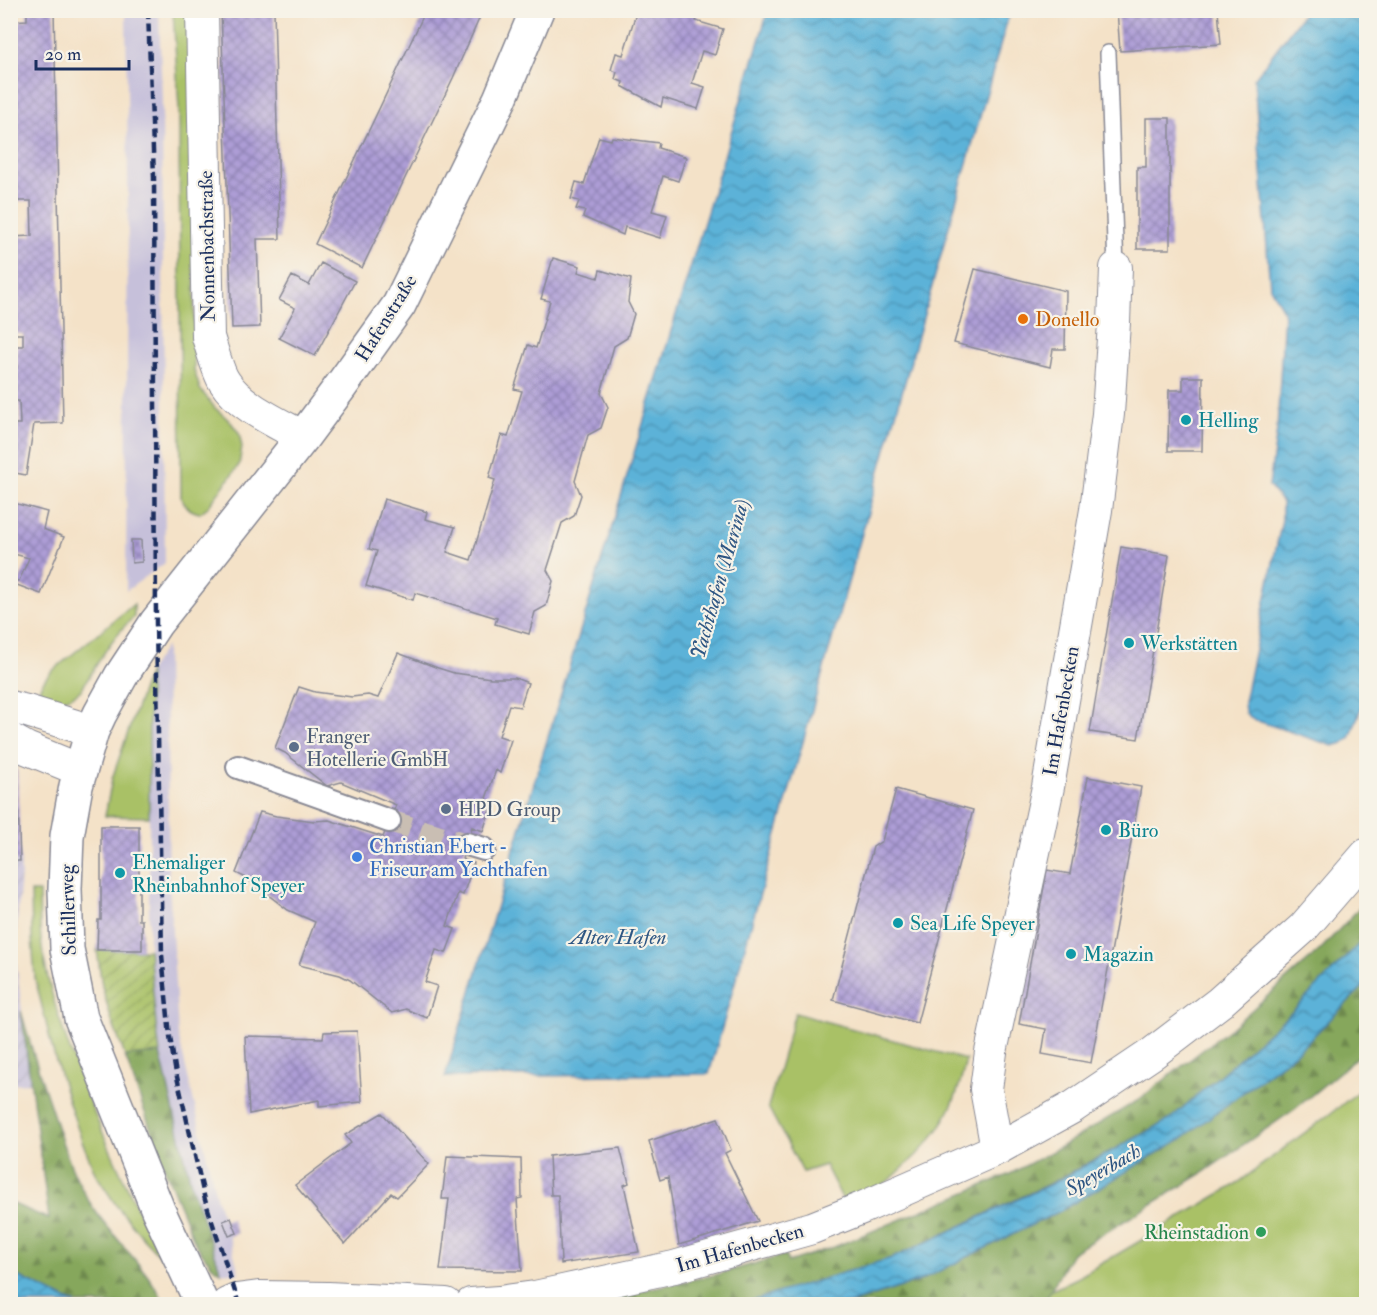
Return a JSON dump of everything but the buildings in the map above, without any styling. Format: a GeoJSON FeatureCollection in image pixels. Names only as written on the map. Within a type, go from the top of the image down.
{"type":"FeatureCollection","features":[{"type":"Feature","properties":{"kind":"street","name":"Nonnenbachstraße"},"geometry":{"type":"LineString","coordinates":[[202,10],[208,337],[223,381],[237,397],[303,437]]}},
{"type":"Feature","properties":{"kind":"street","name":"Hafenstraße"},"geometry":{"type":"LineString","coordinates":[[204,564],[303,437],[399,304],[500,99],[537,10]]}},
{"type":"Feature","properties":{"kind":"street","name":"Im Hafenbecken"},"geometry":{"type":"LineString","coordinates":[[997,1149],[986,1089],[990,1052],[1050,778],[1096,510],[1108,414],[1116,268]]}},
{"type":"Feature","properties":{"kind":"street","name":"Schillerweg"},"geometry":{"type":"LineString","coordinates":[[202,1305],[158,1210],[81,1018],[67,949],[65,889],[67,836],[76,786],[92,731],[122,676],[156,623],[204,564]]}},
{"type":"Feature","properties":{"kind":"street"},"geometry":{"type":"LineString","coordinates":[[10,708],[92,731]]}},
{"type":"Feature","properties":{"kind":"street"},"geometry":{"type":"LineString","coordinates":[[10,739],[80,770]]}},
{"type":"Feature","properties":{"kind":"street"},"geometry":{"type":"LineString","coordinates":[[238,767],[389,821]]}},
{"type":"Feature","properties":{"kind":"street","name":"Im Hafenbecken"},"geometry":{"type":"LineString","coordinates":[[471,1305],[535,1296],[674,1268],[812,1228],[997,1149],[1073,1107],[1154,1053],[1220,1002],[1303,928],[1366,855]]}},
{"type":"Feature","properties":{"kind":"street"},"geometry":{"type":"LineString","coordinates":[[226,1305],[236,1300],[259,1297],[446,1305]]}},
{"type":"Feature","properties":{"kind":"lane"},"geometry":{"type":"LineString","coordinates":[[1108,53],[1116,268]]}},
{"type":"Feature","properties":{"kind":"shaded area"},"geometry":{"type":"Polygon","coordinates":[[[126,11],[159,11],[162,98],[165,563],[126,591],[128,179],[126,11]]]}},
{"type":"Feature","properties":{"kind":"shaded area"},"geometry":{"type":"Polygon","coordinates":[[[166,646],[169,880],[178,1034],[216,1196],[239,1273],[221,1272],[192,1188],[163,1068],[156,1024],[149,950],[149,671],[166,646]]]}},
{"type":"Feature","properties":{"kind":"shaded area"},"geometry":{"type":"Polygon","coordinates":[[[17,769],[21,873],[15,950],[30,1083],[11,1084],[10,770],[17,769]]]}},
{"type":"Feature","properties":{"kind":"green space"},"geometry":{"type":"Polygon","coordinates":[[[173,11],[191,11],[195,208],[194,370],[200,389],[239,433],[242,447],[239,465],[209,506],[200,513],[189,508],[181,498],[179,109],[173,11]]]}},
{"type":"Feature","properties":{"kind":"green space"},"geometry":{"type":"Polygon","coordinates":[[[134,604],[134,617],[111,642],[81,690],[71,697],[60,700],[36,699],[46,677],[52,671],[134,604]]]}},
{"type":"Feature","properties":{"kind":"green space"},"geometry":{"type":"Polygon","coordinates":[[[149,671],[149,817],[105,816],[112,779],[149,671]]]}},
{"type":"Feature","properties":{"kind":"green space"},"geometry":{"type":"Polygon","coordinates":[[[31,892],[39,892],[40,933],[45,962],[51,992],[65,1037],[105,1139],[162,1258],[116,1205],[95,1173],[82,1141],[53,1051],[35,978],[31,892]]]}},
{"type":"Feature","properties":{"kind":"green space"},"geometry":{"type":"Polygon","coordinates":[[[1366,901],[1366,937],[1292,1012],[1169,1120],[1053,1182],[895,1257],[752,1302],[741,1304],[574,1304],[715,1275],[785,1255],[788,1262],[834,1247],[1010,1174],[1137,1101],[1231,1028],[1320,950],[1366,901]]]}},
{"type":"Feature","properties":{"kind":"green space"},"geometry":{"type":"Polygon","coordinates":[[[97,950],[149,950],[160,1053],[125,1056],[102,986],[97,950]]]}},
{"type":"Feature","properties":{"kind":"green space"},"geometry":{"type":"Polygon","coordinates":[[[1366,984],[1366,1050],[1295,1109],[1201,1174],[1072,1253],[1043,1304],[849,1304],[919,1281],[1060,1211],[1181,1139],[1297,1052],[1366,984]]]}},
{"type":"Feature","properties":{"kind":"green space"},"geometry":{"type":"Polygon","coordinates":[[[21,1011],[62,1141],[81,1187],[103,1221],[150,1279],[165,1304],[76,1304],[11,1273],[11,1203],[49,1219],[21,1011]]]}},
{"type":"Feature","properties":{"kind":"green space"},"geometry":{"type":"Polygon","coordinates":[[[795,1013],[966,1060],[957,1092],[945,1119],[917,1155],[887,1182],[843,1200],[825,1165],[803,1172],[768,1107],[795,1013]]]}},
{"type":"Feature","properties":{"kind":"green space"},"geometry":{"type":"Polygon","coordinates":[[[160,1053],[192,1188],[221,1272],[212,1266],[196,1245],[167,1175],[125,1056],[160,1053]]]}},
{"type":"Feature","properties":{"kind":"green space","name":"Rheinstadion"},"geometry":{"type":"Polygon","coordinates":[[[1366,1085],[1366,1304],[1023,1304],[1077,1278],[1235,1185],[1366,1085]]]}},
{"type":"Feature","properties":{"kind":"water"},"geometry":{"type":"Polygon","coordinates":[[[1306,10],[1366,11],[1366,694],[1350,738],[1333,746],[1255,720],[1245,713],[1244,702],[1282,520],[1282,502],[1269,486],[1277,430],[1284,312],[1270,287],[1254,79],[1306,10]]]}},
{"type":"Feature","properties":{"kind":"water","name":"Alter Hafen"},"geometry":{"type":"Polygon","coordinates":[[[768,11],[1010,11],[709,1074],[445,1077],[768,11]]]}},
{"type":"Feature","properties":{"kind":"water","name":"Speyerbach"},"geometry":{"type":"Polygon","coordinates":[[[1366,937],[1366,984],[1297,1052],[1181,1139],[1060,1211],[919,1281],[849,1304],[741,1304],[895,1257],[1053,1183],[1169,1120],[1292,1012],[1366,937]]]}},
{"type":"Feature","properties":{"kind":"water"},"geometry":{"type":"Polygon","coordinates":[[[11,1273],[76,1304],[11,1304],[11,1273]]]}},
{"type":"Feature","properties":{"kind":"tunnel"},"geometry":{"type":"LineString","coordinates":[[389,821],[467,844]]}},
{"type":"Feature","properties":{"kind":"railway"},"geometry":{"type":"LineString","coordinates":[[148,10],[154,178],[156,623],[162,955],[175,1068],[205,1200],[239,1304]]}},
{"type":"Feature","properties":{"kind":"place","name":"Donello"},"geometry":{"type":"Point","coordinates":[1023,319]}},
{"type":"Feature","properties":{"kind":"place","name":"Helling"},"geometry":{"type":"Point","coordinates":[1186,420]}},
{"type":"Feature","properties":{"kind":"place","name":"Werkstätten"},"geometry":{"type":"Point","coordinates":[1129,643]}},
{"type":"Feature","properties":{"kind":"place","name":"Franger Hotellerie GmbH"},"geometry":{"type":"Point","coordinates":[294,747]}},
{"type":"Feature","properties":{"kind":"place","name":"HPD Group"},"geometry":{"type":"Point","coordinates":[446,809]}},
{"type":"Feature","properties":{"kind":"place","name":"Büro"},"geometry":{"type":"Point","coordinates":[1106,830]}},
{"type":"Feature","properties":{"kind":"place","name":"Christian Ebert - Friseur am Yachthafen"},"geometry":{"type":"Point","coordinates":[357,857]}},
{"type":"Feature","properties":{"kind":"place","name":"Ehemaliger Rheinbahnhof Speyer"},"geometry":{"type":"Point","coordinates":[120,873]}},
{"type":"Feature","properties":{"kind":"place","name":"Sea Life Speyer"},"geometry":{"type":"Point","coordinates":[898,923]}},
{"type":"Feature","properties":{"kind":"place","name":"Magazin"},"geometry":{"type":"Point","coordinates":[1071,954]}},
{"type":"Feature","properties":{"kind":"place","name":"Rheinstadion"},"geometry":{"type":"Point","coordinates":[1261,1232]}},
{"type":"Feature","properties":{"kind":"water label","name":"Yachthafen (Marina)"},"geometry":{"type":"Point","coordinates":[720,579]}}]}
